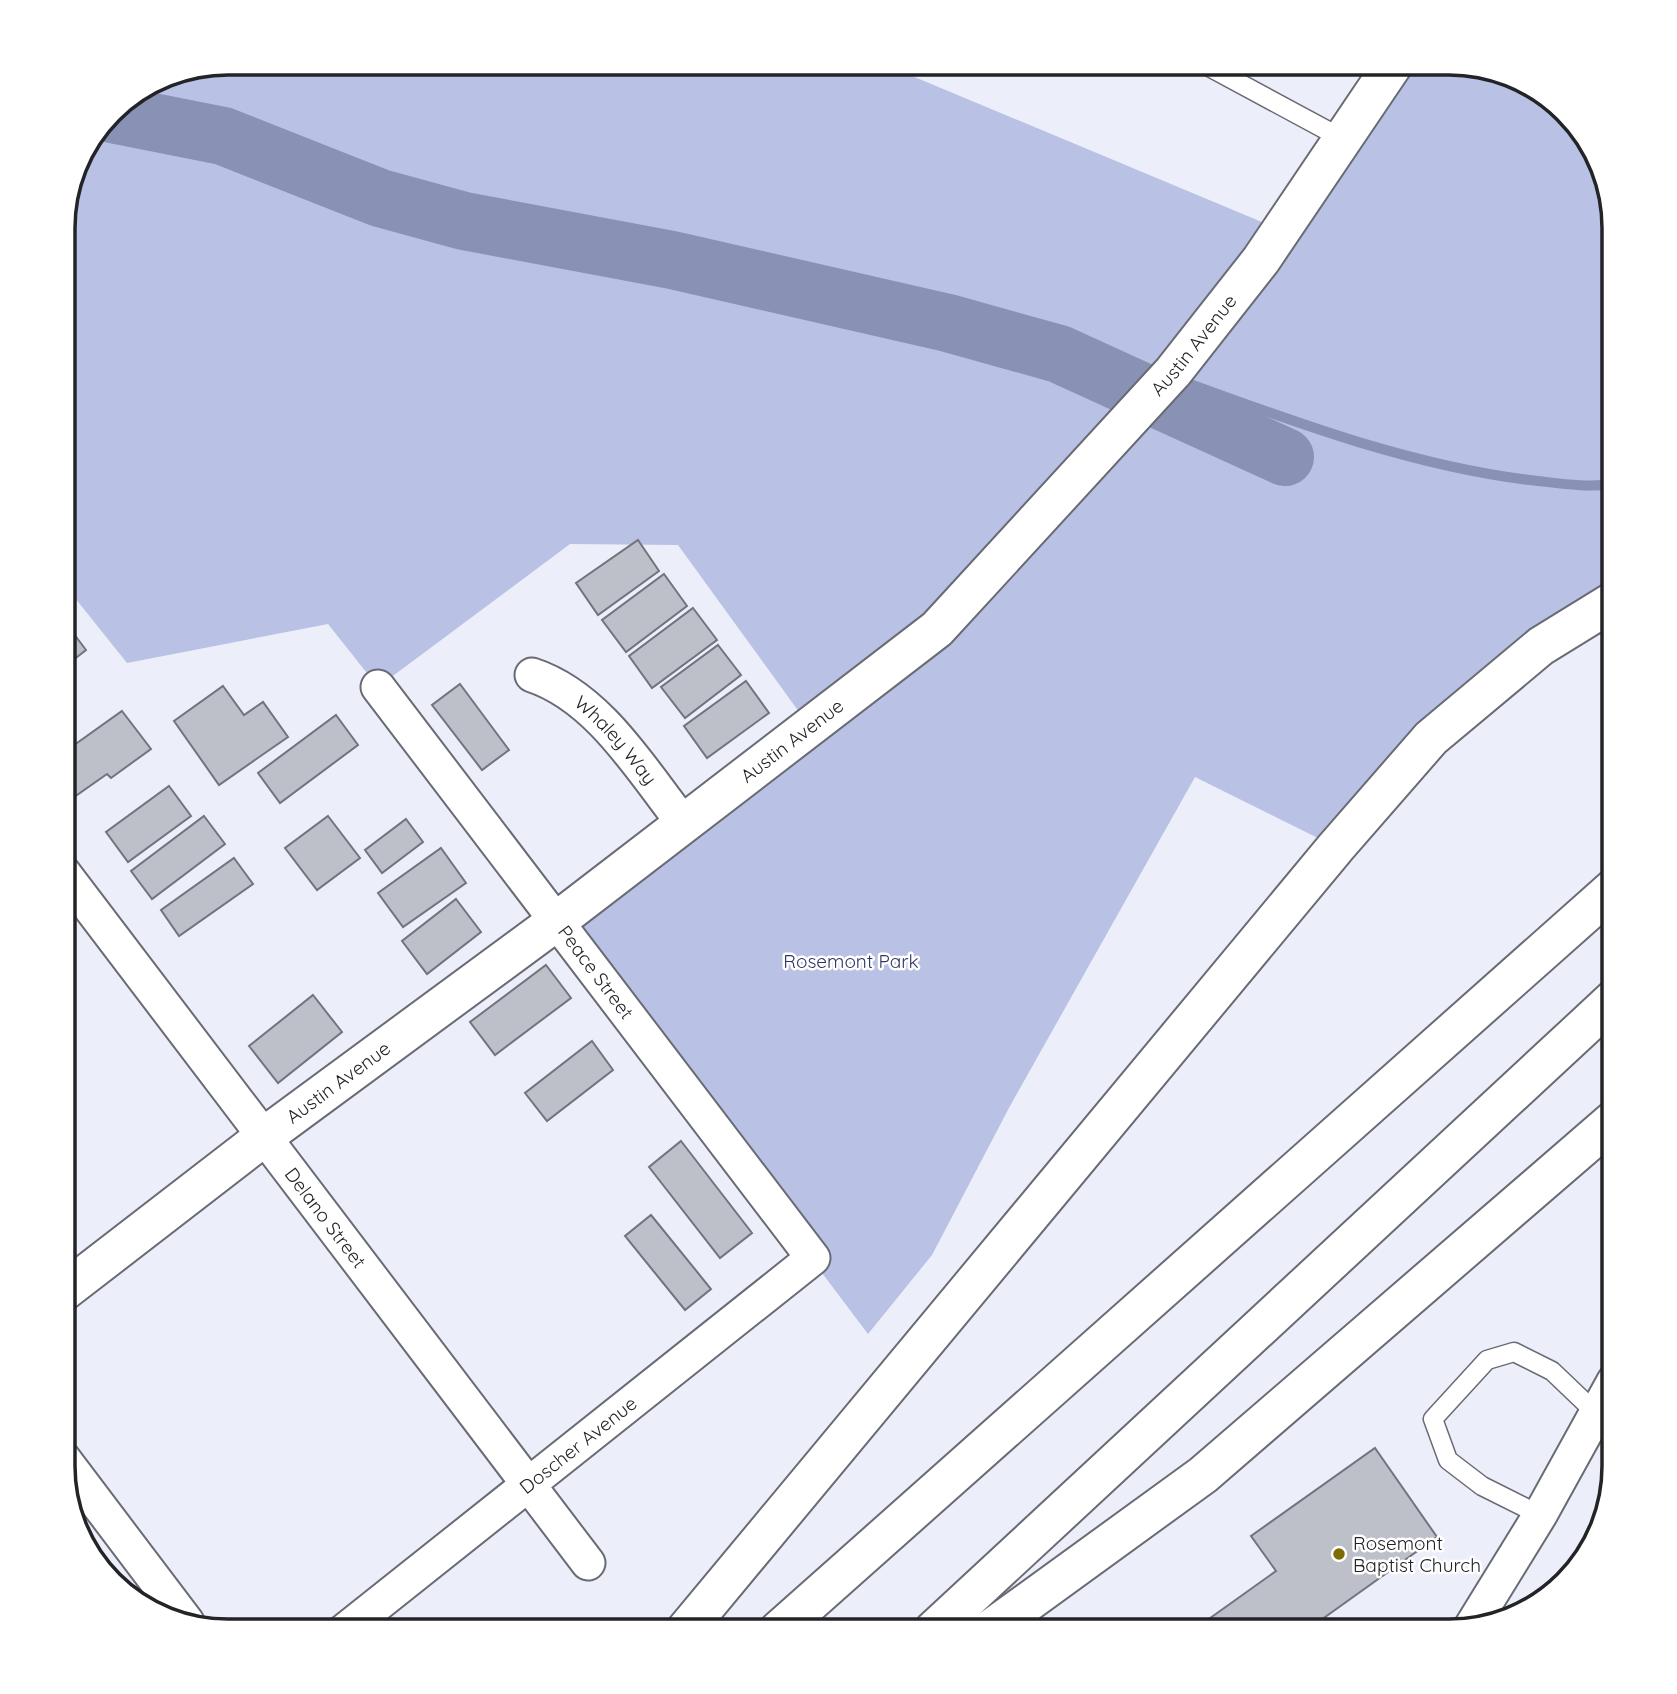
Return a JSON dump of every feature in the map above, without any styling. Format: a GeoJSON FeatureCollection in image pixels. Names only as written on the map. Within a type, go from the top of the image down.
{"type":"FeatureCollection","features":[{"type":"Feature","properties":{"kind":"main road","name":"Austin Avenue"},"geometry":{"type":"LineString","coordinates":[[75,1283],[265,1136],[557,921],[937,629],[1173,372],[1261,260],[1385,76]]}},
{"type":"Feature","properties":{"kind":"main road"},"geometry":{"type":"LineString","coordinates":[[695,1619],[1336,847],[1432,738],[1541,646],[1602,608]]}},
{"type":"Feature","properties":{"kind":"main road"},"geometry":{"type":"LineString","coordinates":[[792,1619],[1602,899]]}},
{"type":"Feature","properties":{"kind":"main road"},"geometry":{"type":"LineString","coordinates":[[946,1619],[1602,1010]]}},
{"type":"Feature","properties":{"kind":"main road"},"geometry":{"type":"LineString","coordinates":[[1005,1619],[1203,1475],[1602,1130]]}},
{"type":"Feature","properties":{"kind":"street","name":"Whaley Way"},"geometry":{"type":"LineString","coordinates":[[532,675],[556,682],[606,725],[684,824]]}},
{"type":"Feature","properties":{"kind":"street","name":"Peace Street"},"geometry":{"type":"LineString","coordinates":[[378,687],[813,1258]]}},
{"type":"Feature","properties":{"kind":"street","name":"Delano Street"},"geometry":{"type":"LineString","coordinates":[[75,889],[588,1563]]}},
{"type":"Feature","properties":{"kind":"street","name":"Doscher Avenue"},"geometry":{"type":"LineString","coordinates":[[359,1619],[530,1486],[813,1258]]}},
{"type":"Feature","properties":{"kind":"street"},"geometry":{"type":"LineString","coordinates":[[1478,1616],[1540,1515],[1602,1402]]}},
{"type":"Feature","properties":{"kind":"street"},"geometry":{"type":"LineString","coordinates":[[76,1475],[178,1610]]}},
{"type":"Feature","properties":{"kind":"lane"},"geometry":{"type":"LineString","coordinates":[[1226,76],[1343,139]]}},
{"type":"Feature","properties":{"kind":"lane"},"geometry":{"type":"LineString","coordinates":[[1540,1515],[1482,1486],[1448,1460],[1433,1419],[1488,1360],[1514,1352],[1552,1371],[1596,1413]]}},
{"type":"Feature","properties":{"kind":"green space","name":"Rosemont Park"},"geometry":{"type":"Polygon","coordinates":[[[228,75],[911,76],[1281,230],[1385,76],[1459,76],[1489,80],[1508,87],[1542,107],[1570,135],[1590,169],[1597,188],[1602,228],[1602,612],[1336,847],[1195,777],[1010,1106],[932,1255],[868,1334],[557,921],[810,727],[678,545],[570,544],[378,687],[328,624],[127,663],[76,599],[76,218],[80,188],[87,169],[107,135],[135,107],[179,83],[228,75]]]}},
{"type":"Feature","properties":{"kind":"building"},"geometry":{"type":"Polygon","coordinates":[[[638,540],[659,571],[598,615],[576,583],[638,540]]]}},
{"type":"Feature","properties":{"kind":"building"},"geometry":{"type":"Polygon","coordinates":[[[664,574],[687,606],[626,652],[602,620],[664,574]]]}},
{"type":"Feature","properties":{"kind":"building"},"geometry":{"type":"Polygon","coordinates":[[[693,608],[717,640],[652,688],[629,656],[693,608]]]}},
{"type":"Feature","properties":{"kind":"building"},"geometry":{"type":"Polygon","coordinates":[[[76,636],[86,650],[76,658],[76,636]]]}},
{"type":"Feature","properties":{"kind":"building"},"geometry":{"type":"Polygon","coordinates":[[[718,645],[741,675],[685,718],[661,687],[718,645]]]}},
{"type":"Feature","properties":{"kind":"building"},"geometry":{"type":"Polygon","coordinates":[[[746,681],[769,713],[707,758],[684,726],[746,681]]]}},
{"type":"Feature","properties":{"kind":"building"},"geometry":{"type":"Polygon","coordinates":[[[460,684],[509,750],[482,770],[432,705],[460,684]]]}},
{"type":"Feature","properties":{"kind":"building"},"geometry":{"type":"Polygon","coordinates":[[[223,686],[244,715],[263,702],[288,737],[219,785],[174,721],[223,686]]]}},
{"type":"Feature","properties":{"kind":"building"},"geometry":{"type":"Polygon","coordinates":[[[122,711],[151,749],[111,778],[107,774],[76,796],[76,744],[122,711]]]}},
{"type":"Feature","properties":{"kind":"building"},"geometry":{"type":"Polygon","coordinates":[[[336,715],[358,745],[280,803],[258,773],[336,715]]]}},
{"type":"Feature","properties":{"kind":"building"},"geometry":{"type":"Polygon","coordinates":[[[169,786],[191,816],[128,862],[106,832],[169,786]]]}},
{"type":"Feature","properties":{"kind":"building"},"geometry":{"type":"Polygon","coordinates":[[[204,816],[225,844],[152,899],[131,871],[204,816]]]}},
{"type":"Feature","properties":{"kind":"building"},"geometry":{"type":"Polygon","coordinates":[[[328,816],[360,858],[317,890],[285,848],[328,816]]]}},
{"type":"Feature","properties":{"kind":"building"},"geometry":{"type":"Polygon","coordinates":[[[406,819],[423,842],[382,873],[365,850],[406,819]]]}},
{"type":"Feature","properties":{"kind":"building"},"geometry":{"type":"Polygon","coordinates":[[[441,848],[466,883],[403,927],[378,893],[441,848]]]}},
{"type":"Feature","properties":{"kind":"building"},"geometry":{"type":"Polygon","coordinates":[[[234,858],[253,884],[179,936],[161,910],[234,858]]]}},
{"type":"Feature","properties":{"kind":"building"},"geometry":{"type":"Polygon","coordinates":[[[456,899],[481,932],[427,974],[402,941],[456,899]]]}},
{"type":"Feature","properties":{"kind":"building"},"geometry":{"type":"Polygon","coordinates":[[[546,965],[571,998],[495,1055],[470,1022],[546,965]]]}},
{"type":"Feature","properties":{"kind":"building"},"geometry":{"type":"Polygon","coordinates":[[[313,995],[342,1032],[278,1083],[249,1046],[313,995]]]}},
{"type":"Feature","properties":{"kind":"building"},"geometry":{"type":"Polygon","coordinates":[[[592,1041],[613,1070],[547,1121],[525,1093],[592,1041]]]}},
{"type":"Feature","properties":{"kind":"building"},"geometry":{"type":"Polygon","coordinates":[[[681,1141],[752,1233],[720,1258],[649,1167],[681,1141]]]}},
{"type":"Feature","properties":{"kind":"building"},"geometry":{"type":"Polygon","coordinates":[[[651,1215],[711,1289],[685,1310],[625,1236],[651,1215]]]}},
{"type":"Feature","properties":{"kind":"building","name":"Rosemont Baptist Church"},"geometry":{"type":"Polygon","coordinates":[[[1375,1448],[1437,1537],[1322,1619],[1209,1619],[1276,1571],[1251,1536],[1375,1448]]]}},
{"type":"Feature","properties":{"kind":"waterway"},"geometry":{"type":"LineString","coordinates":[[124,116],[223,136],[380,198],[464,221],[672,260],[948,323],[1059,354],[1285,457]]}},
{"type":"Feature","properties":{"kind":"waterway"},"geometry":{"type":"LineString","coordinates":[[196,145],[838,280],[1161,373]]}},
{"type":"Feature","properties":{"kind":"waterway"},"geometry":{"type":"LineString","coordinates":[[1179,380],[1351,440],[1439,464],[1529,480],[1602,485]]}},
{"type":"Feature","properties":{"kind":"place","name":"Rosemont Baptist Church"},"geometry":{"type":"Point","coordinates":[1339,1554]}}]}
